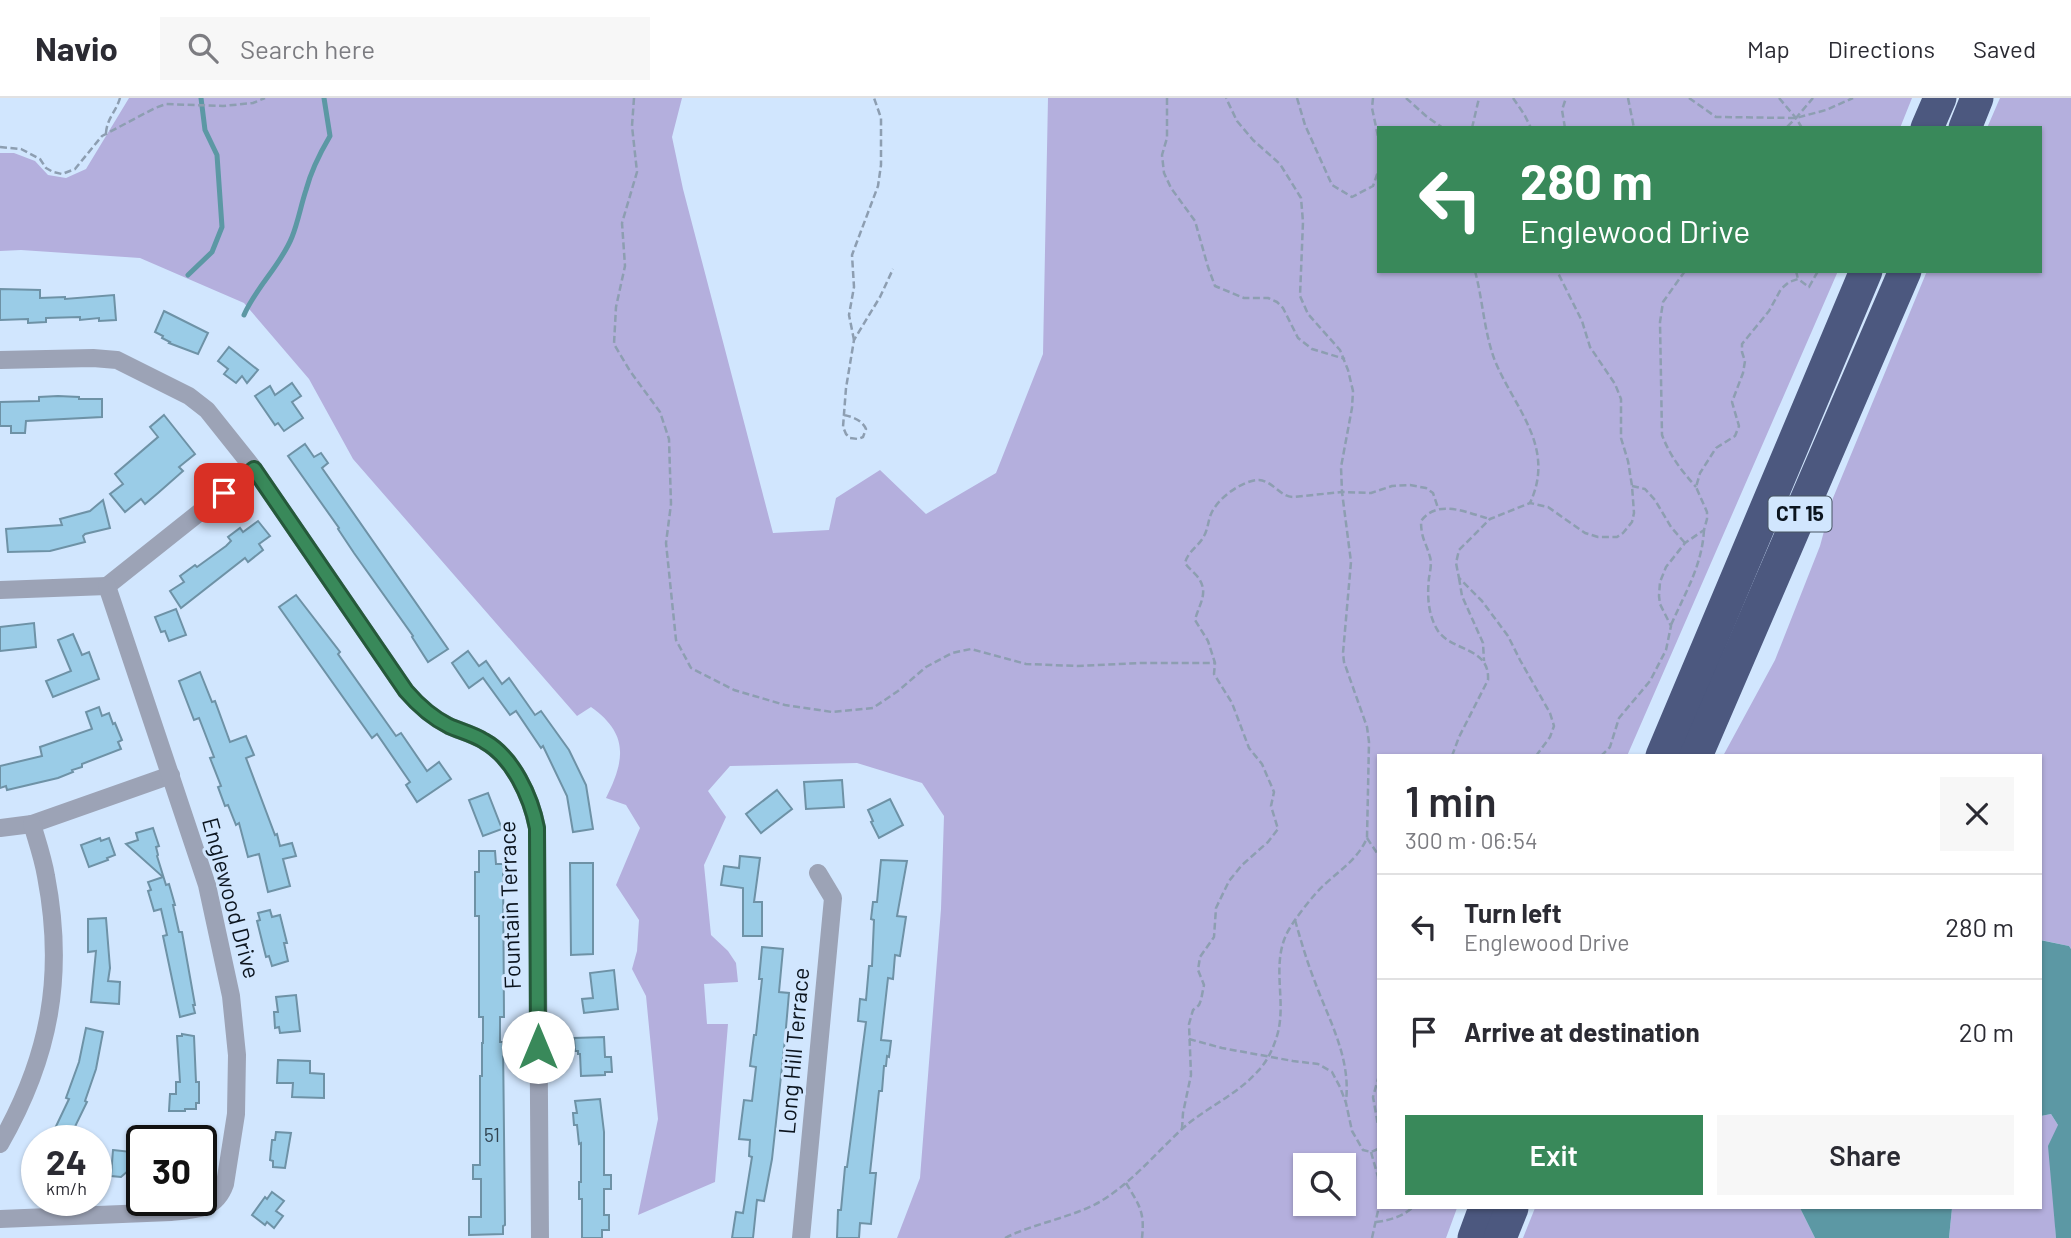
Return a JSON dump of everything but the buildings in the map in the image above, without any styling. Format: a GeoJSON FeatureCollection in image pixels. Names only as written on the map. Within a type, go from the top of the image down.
{"type":"FeatureCollection","features":[{"type":"Feature","properties":{"kind":"highway"},"geometry":{"type":"LineString","coordinates":[[1928,126],[1940,98]]}},
{"type":"Feature","properties":{"kind":"highway"},"geometry":{"type":"LineString","coordinates":[[1966,126],[1977,98]]}},
{"type":"Feature","properties":{"kind":"highway","name":"CT 15"},"geometry":{"type":"LineString","coordinates":[[1663,754],[1865,273]]}},
{"type":"Feature","properties":{"kind":"highway","name":"CT 15"},"geometry":{"type":"LineString","coordinates":[[1697,754],[1904,273]]}},
{"type":"Feature","properties":{"kind":"highway"},"geometry":{"type":"LineString","coordinates":[[1474,1238],[1485,1209]]}},
{"type":"Feature","properties":{"kind":"highway"},"geometry":{"type":"LineString","coordinates":[[1500,1238],[1511,1209]]}},
{"type":"Feature","properties":{"kind":"street","name":"Fountain Terrace"},"geometry":{"type":"LineString","coordinates":[[0,360],[117,360],[189,396],[207,410],[254,469],[406,691],[446,725],[485,741],[503,756],[516,776],[534,814],[537,841],[540,1238]]}},
{"type":"Feature","properties":{"kind":"street"},"geometry":{"type":"LineString","coordinates":[[0,590],[107,586],[254,469]]}},
{"type":"Feature","properties":{"kind":"street","name":"Englewood Drive"},"geometry":{"type":"LineString","coordinates":[[0,1219],[195,1210],[214,1203],[223,1191],[236,1114],[237,1055],[231,996],[207,885],[107,586]]}},
{"type":"Feature","properties":{"kind":"street"},"geometry":{"type":"LineString","coordinates":[[0,828],[33,824],[171,775]]}},
{"type":"Feature","properties":{"kind":"street"},"geometry":{"type":"LineString","coordinates":[[0,1144],[24,1099],[41,1049],[53,995],[54,941],[51,909],[46,874],[33,824]]}},
{"type":"Feature","properties":{"kind":"street","name":"Long Hill Terrace"},"geometry":{"type":"LineString","coordinates":[[801,1238],[833,898],[818,873]]}},
{"type":"Feature","properties":{"kind":"path"},"geometry":{"type":"LineString","coordinates":[[106,133],[107,122],[118,107],[120,98]]}},
{"type":"Feature","properties":{"kind":"path"},"geometry":{"type":"LineString","coordinates":[[0,147],[22,149],[40,159],[46,168],[62,174],[75,169],[106,133],[155,108],[166,104],[223,106],[253,103],[265,98]]}},
{"type":"Feature","properties":{"kind":"path"},"geometry":{"type":"LineString","coordinates":[[634,98],[632,126],[637,173],[622,223],[625,266],[616,307],[614,344],[660,412],[669,439],[671,504],[666,542],[676,640],[691,668],[734,690],[785,705],[832,712],[873,708],[926,667],[952,653],[971,649],[1026,664],[1077,666],[1215,663]]}},
{"type":"Feature","properties":{"kind":"path"},"geometry":{"type":"LineString","coordinates":[[844,415],[854,417],[864,425],[863,437],[850,438],[843,427],[846,388],[854,340],[849,315],[855,287],[852,255],[878,187],[881,118],[874,98]]}},
{"type":"Feature","properties":{"kind":"path"},"geometry":{"type":"LineString","coordinates":[[1167,98],[1167,138],[1162,155],[1164,173],[1171,188],[1195,221],[1215,286],[1244,298],[1268,298],[1277,302],[1283,308],[1298,338],[1312,349],[1345,359]]}},
{"type":"Feature","properties":{"kind":"path"},"geometry":{"type":"LineString","coordinates":[[1004,1238],[1095,1204],[1126,1182],[1182,1129],[1259,1071],[1276,1040],[1282,1018],[1279,962],[1287,934],[1322,886],[1362,850],[1367,838],[1367,727],[1343,653],[1351,562],[1342,492],[1342,455],[1353,391],[1345,359],[1335,342],[1308,314],[1300,296],[1304,222],[1301,198],[1280,164],[1253,140],[1237,121],[1226,98]]}},
{"type":"Feature","properties":{"kind":"path"},"geometry":{"type":"LineString","coordinates":[[1297,98],[1305,125],[1332,185],[1352,197],[1373,186],[1377,175]]}},
{"type":"Feature","properties":{"kind":"path"},"geometry":{"type":"LineString","coordinates":[[1373,98],[1372,108],[1377,132]]}},
{"type":"Feature","properties":{"kind":"path"},"geometry":{"type":"LineString","coordinates":[[1406,98],[1440,126]]}},
{"type":"Feature","properties":{"kind":"path"},"geometry":{"type":"LineString","coordinates":[[1472,126],[1479,98]]}},
{"type":"Feature","properties":{"kind":"path"},"geometry":{"type":"LineString","coordinates":[[1513,98],[1530,126]]}},
{"type":"Feature","properties":{"kind":"path"},"geometry":{"type":"LineString","coordinates":[[1565,126],[1562,110],[1566,98]]}},
{"type":"Feature","properties":{"kind":"path"},"geometry":{"type":"LineString","coordinates":[[1628,98],[1634,126]]}},
{"type":"Feature","properties":{"kind":"path"},"geometry":{"type":"LineString","coordinates":[[1689,98],[1716,117],[1796,118],[1853,98]]}},
{"type":"Feature","properties":{"kind":"path"},"geometry":{"type":"LineString","coordinates":[[1779,98],[1801,126]]}},
{"type":"Feature","properties":{"kind":"path"},"geometry":{"type":"LineString","coordinates":[[1788,126],[1812,98]]}},
{"type":"Feature","properties":{"kind":"path"},"geometry":{"type":"LineString","coordinates":[[854,340],[893,269]]}},
{"type":"Feature","properties":{"kind":"path"},"geometry":{"type":"LineString","coordinates":[[1475,273],[1484,323],[1496,362],[1526,419],[1536,453],[1539,478],[1530,503]]}},
{"type":"Feature","properties":{"kind":"path"},"geometry":{"type":"LineString","coordinates":[[1453,754],[1488,680],[1489,671],[1484,661],[1483,643],[1462,596],[1456,563],[1459,550],[1490,519],[1530,503],[1548,508],[1586,533],[1610,538],[1623,533],[1632,522],[1634,513],[1628,461],[1621,438],[1621,399],[1615,384],[1590,347],[1582,321],[1558,273]]}},
{"type":"Feature","properties":{"kind":"path"},"geometry":{"type":"LineString","coordinates":[[1603,754],[1609,747],[1619,718],[1641,693],[1661,663],[1671,626],[1703,551],[1707,512],[1696,487],[1668,452],[1662,435],[1660,322],[1663,302],[1684,273]]}},
{"type":"Feature","properties":{"kind":"path"},"geometry":{"type":"LineString","coordinates":[[1796,273],[1798,279],[1809,288],[1817,273]]}},
{"type":"Feature","properties":{"kind":"path"},"geometry":{"type":"LineString","coordinates":[[1696,487],[1700,473],[1716,448],[1735,436],[1740,426],[1732,402],[1743,373],[1745,361],[1742,344],[1769,311],[1781,289],[1798,279]]}},
{"type":"Feature","properties":{"kind":"path"},"geometry":{"type":"LineString","coordinates":[[1182,1129],[1191,1075],[1189,1039],[1193,1010],[1199,1005],[1204,985],[1198,970],[1200,957],[1214,937],[1216,908],[1229,881],[1278,829],[1271,806],[1274,792],[1262,764],[1249,748],[1232,703],[1214,674],[1215,663],[1204,633],[1195,620],[1204,597],[1203,589],[1201,582],[1185,563],[1187,556],[1205,535],[1212,512],[1223,496],[1249,482],[1260,480],[1288,497],[1342,492],[1371,494],[1392,486],[1410,485],[1426,488],[1433,493],[1438,508]]}},
{"type":"Feature","properties":{"kind":"path"},"geometry":{"type":"LineString","coordinates":[[1632,486],[1645,489],[1685,543]]}},
{"type":"Feature","properties":{"kind":"path"},"geometry":{"type":"LineString","coordinates":[[1484,661],[1439,633],[1431,618],[1428,595],[1430,557],[1423,543],[1421,521],[1427,512],[1438,508],[1490,519]]}},
{"type":"Feature","properties":{"kind":"path"},"geometry":{"type":"LineString","coordinates":[[1671,626],[1660,604],[1660,582],[1666,567],[1685,543],[1704,530]]}},
{"type":"Feature","properties":{"kind":"path"},"geometry":{"type":"LineString","coordinates":[[1459,578],[1482,601],[1508,636],[1550,713],[1554,726],[1550,737],[1537,754]]}},
{"type":"Feature","properties":{"kind":"path"},"geometry":{"type":"LineString","coordinates":[[1367,838],[1377,853]]}},
{"type":"Feature","properties":{"kind":"path"},"geometry":{"type":"LineString","coordinates":[[1295,920],[1311,973],[1340,1046],[1348,1085],[1346,1103]]}},
{"type":"Feature","properties":{"kind":"path"},"geometry":{"type":"LineString","coordinates":[[1189,1039],[1222,1048],[1318,1064],[1332,1072],[1346,1103],[1352,1131],[1359,1144],[1363,1150],[1371,1152],[1377,1149]]}},
{"type":"Feature","properties":{"kind":"path"},"geometry":{"type":"LineString","coordinates":[[1377,1082],[1373,1097],[1377,1120]]}},
{"type":"Feature","properties":{"kind":"path"},"geometry":{"type":"LineString","coordinates":[[1371,1152],[1377,1173]]}},
{"type":"Feature","properties":{"kind":"path"},"geometry":{"type":"LineString","coordinates":[[1126,1182],[1144,1220],[1142,1238]]}},
{"type":"Feature","properties":{"kind":"path"},"geometry":{"type":"LineString","coordinates":[[1372,1238],[1378,1209]]}},
{"type":"Feature","properties":{"kind":"path"},"geometry":{"type":"LineString","coordinates":[[1376,1222],[1391,1220],[1411,1209]]}},
{"type":"Feature","properties":{"kind":"shaded area"},"geometry":{"type":"Polygon","coordinates":[[[129,98],[682,98],[672,137],[683,189],[773,533],[829,530],[836,498],[880,470],[926,514],[996,473],[1043,354],[1048,98],[1912,98],[1901,126],[1377,126],[1377,273],[1837,273],[1628,754],[1377,754],[1377,1209],[1457,1209],[1446,1238],[897,1238],[920,1178],[941,909],[944,816],[922,783],[857,763],[730,766],[708,791],[726,817],[704,865],[711,935],[736,963],[738,982],[704,984],[707,1024],[728,1024],[715,1182],[638,1215],[658,1119],[646,996],[632,969],[637,951],[639,920],[616,885],[640,828],[626,805],[606,798],[620,760],[620,748],[612,727],[591,707],[577,716],[353,459],[309,379],[244,303],[140,258],[0,251],[0,153],[14,153],[35,161],[48,175],[66,178],[86,169],[129,98]]]}},
{"type":"Feature","properties":{"kind":"shaded area"},"geometry":{"type":"Polygon","coordinates":[[[2000,98],[2071,98],[2071,949],[2069,946],[2042,940],[2042,754],[1724,754],[1775,660],[1820,546],[1833,498],[1926,273],[2042,273],[2042,126],[1988,126],[2000,98]]]}},
{"type":"Feature","properties":{"kind":"shaded area"},"geometry":{"type":"Polygon","coordinates":[[[2042,940],[2069,946],[2071,949],[2071,1238],[2056,1238],[2048,1146],[2058,1125],[2051,1114],[2042,1116],[2042,940]]]}},
{"type":"Feature","properties":{"kind":"shaded area"},"geometry":{"type":"Polygon","coordinates":[[[2051,1114],[2058,1125],[2054,1204],[2056,1238],[1949,1238],[1952,1209],[2042,1209],[2042,1116],[2051,1114]]]}},
{"type":"Feature","properties":{"kind":"shaded area"},"geometry":{"type":"Polygon","coordinates":[[[1535,1209],[1800,1209],[1815,1238],[1523,1238],[1535,1209]]]}},
{"type":"Feature","properties":{"kind":"shaded area"},"geometry":{"type":"Polygon","coordinates":[[[1800,1209],[1952,1209],[1949,1238],[1815,1238],[1800,1209]]]}},
{"type":"Feature","properties":{"kind":"waterway"},"geometry":{"type":"LineString","coordinates":[[188,275],[212,252],[222,227],[217,155],[205,130],[201,98]]}},
{"type":"Feature","properties":{"kind":"waterway"},"geometry":{"type":"LineString","coordinates":[[244,315],[287,247],[310,176],[330,136],[324,98]]}},
{"type":"Feature","properties":{"kind":"route"},"geometry":{"type":"LineString","coordinates":[[224,493],[254,469],[406,691],[446,725],[485,741],[503,756],[516,776],[534,814],[537,828],[538,1047]]}}]}
